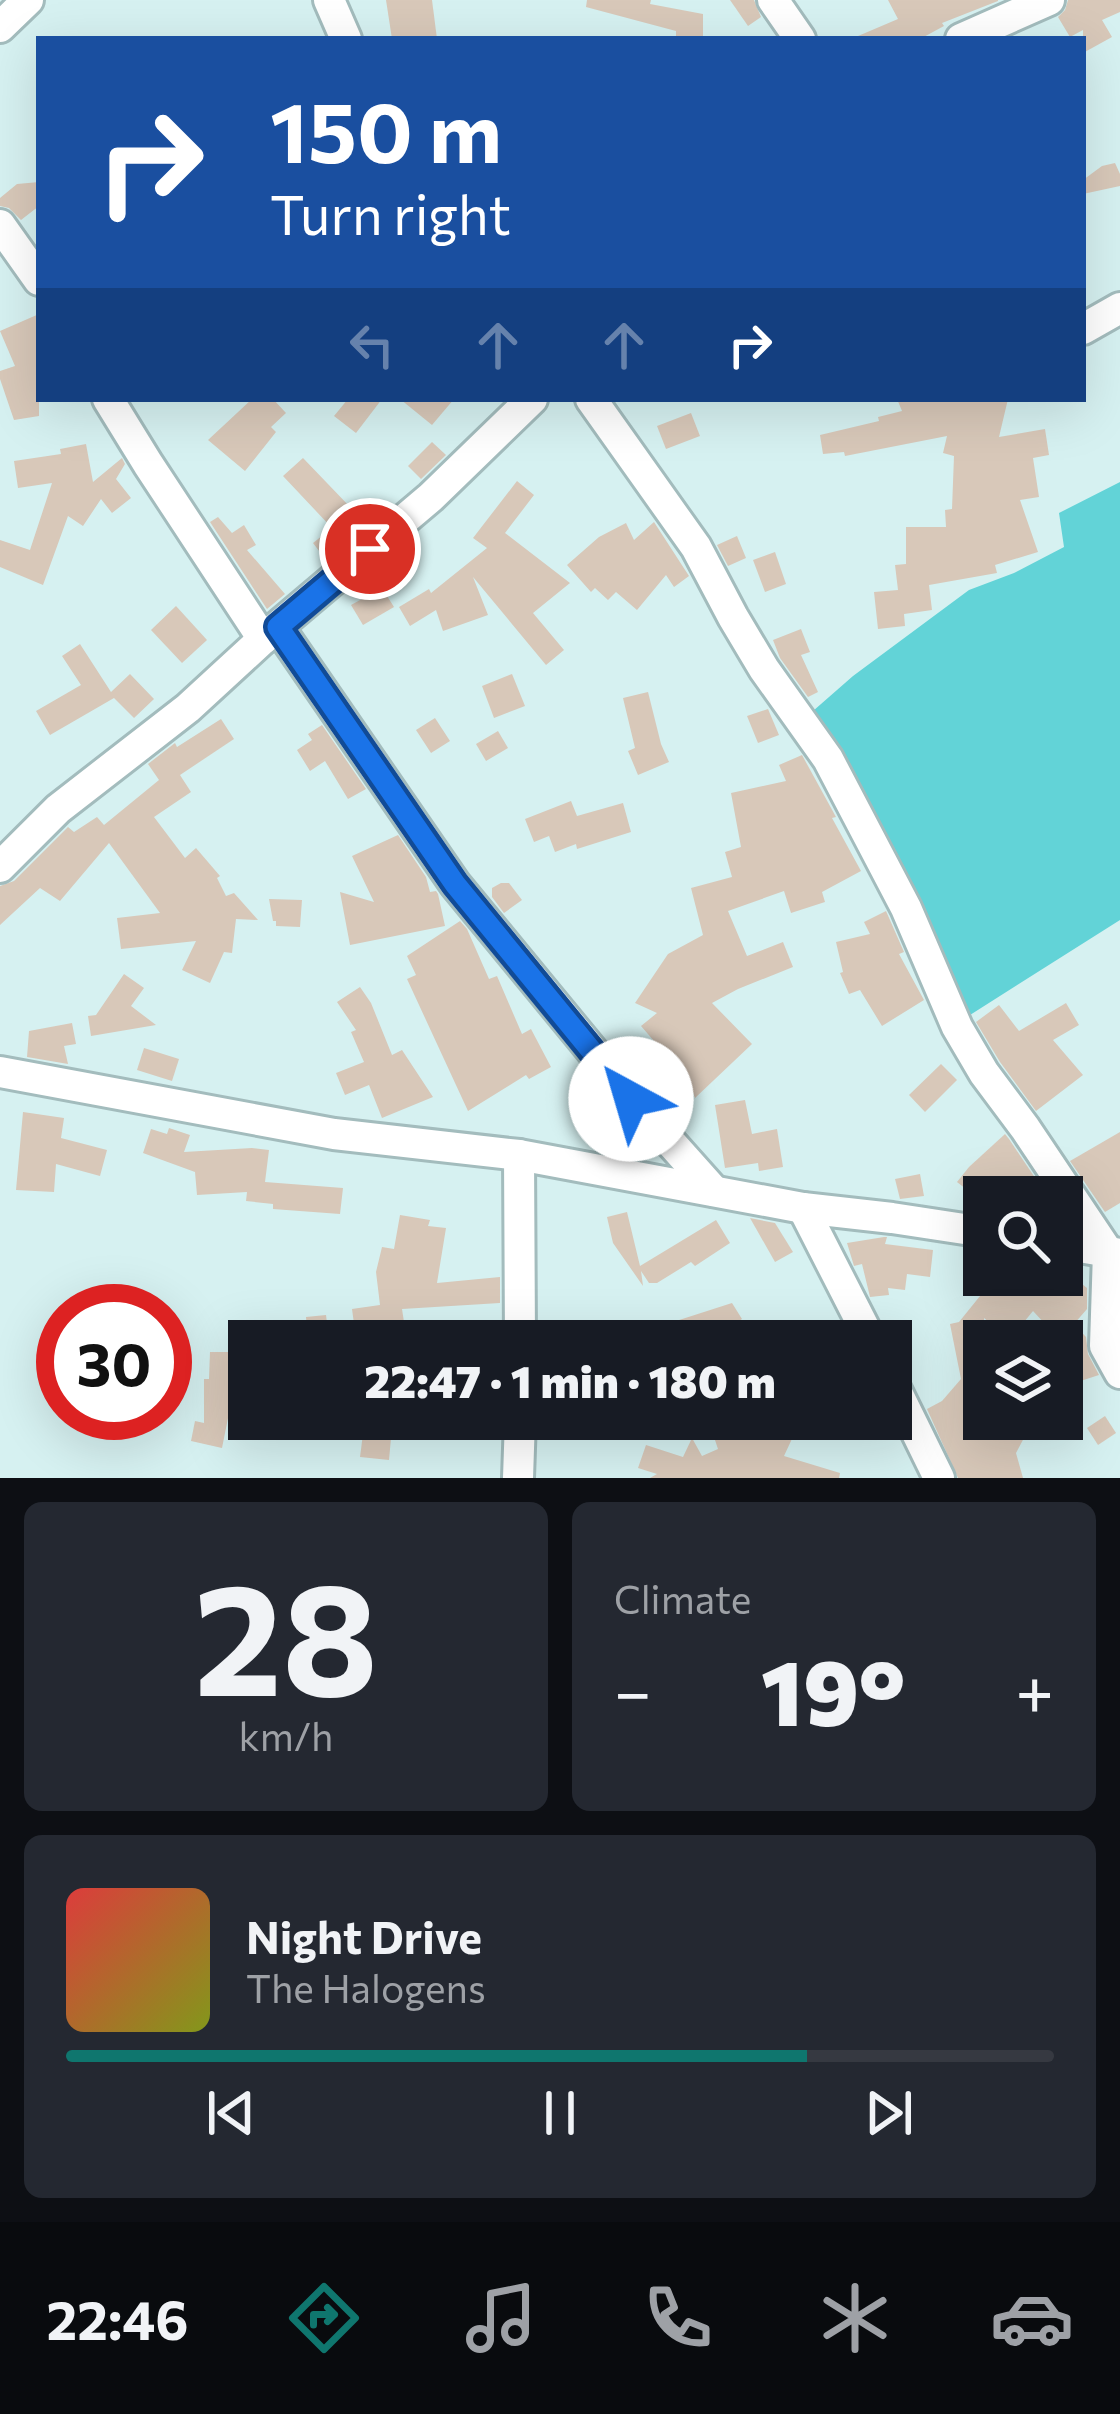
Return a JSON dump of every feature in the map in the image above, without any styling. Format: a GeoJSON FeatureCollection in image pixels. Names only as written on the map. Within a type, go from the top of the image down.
{"type":"FeatureCollection","features":[{"type":"Feature","properties":{"kind":"street"},"geometry":{"type":"LineString","coordinates":[[0,27],[28,0]]}},
{"type":"Feature","properties":{"kind":"street"},"geometry":{"type":"LineString","coordinates":[[329,0],[345,36]]}},
{"type":"Feature","properties":{"kind":"street"},"geometry":{"type":"LineString","coordinates":[[773,0],[798,36]]}},
{"type":"Feature","properties":{"kind":"street"},"geometry":{"type":"LineString","coordinates":[[968,36],[1049,0]]}},
{"type":"Feature","properties":{"kind":"street"},"geometry":{"type":"LineString","coordinates":[[0,225],[36,276]]}},
{"type":"Feature","properties":{"kind":"street"},"geometry":{"type":"LineString","coordinates":[[1086,328],[1120,308]]}},
{"type":"Feature","properties":{"kind":"street"},"geometry":{"type":"LineString","coordinates":[[110,402],[455,884],[631,1099],[714,1191]]}},
{"type":"Feature","properties":{"kind":"street"},"geometry":{"type":"LineString","coordinates":[[0,867],[58,809],[188,708],[431,496],[529,402]]}},
{"type":"Feature","properties":{"kind":"street"},"geometry":{"type":"LineString","coordinates":[[593,402],[696,547],[764,668],[828,759],[906,908],[957,1028],[984,1073],[1114,1253],[1105,1346],[1120,1373]]}},
{"type":"Feature","properties":{"kind":"street"},"geometry":{"type":"LineString","coordinates":[[0,1072],[334,1134],[519,1155],[803,1208],[963,1229]]}},
{"type":"Feature","properties":{"kind":"street"},"geometry":{"type":"LineString","coordinates":[[519,1155],[520,1320]]}},
{"type":"Feature","properties":{"kind":"street"},"geometry":{"type":"LineString","coordinates":[[803,1208],[860,1320]]}},
{"type":"Feature","properties":{"kind":"street"},"geometry":{"type":"LineString","coordinates":[[1083,1248],[1114,1253]]}},
{"type":"Feature","properties":{"kind":"street"},"geometry":{"type":"LineString","coordinates":[[912,1423],[939,1478]]}},
{"type":"Feature","properties":{"kind":"street"},"geometry":{"type":"LineString","coordinates":[[518,1478],[519,1440]]}},
{"type":"Feature","properties":{"kind":"shaded area"},"geometry":{"type":"Polygon","coordinates":[[[1120,482],[1120,920],[970,1015],[831,755],[805,718],[969,590],[1064,547],[1059,513],[1120,482]]]}},
{"type":"Feature","properties":{"kind":"building"},"geometry":{"type":"Polygon","coordinates":[[[386,0],[432,0],[437,36],[392,36],[386,0]]]}},
{"type":"Feature","properties":{"kind":"building"},"geometry":{"type":"Polygon","coordinates":[[[587,0],[651,0],[650,4],[703,14],[703,36],[676,36],[676,31],[586,7],[587,0]]]}},
{"type":"Feature","properties":{"kind":"building"},"geometry":{"type":"Polygon","coordinates":[[[730,0],[754,0],[761,17],[748,26],[730,0]]]}},
{"type":"Feature","properties":{"kind":"building"},"geometry":{"type":"Polygon","coordinates":[[[888,0],[998,0],[942,23],[926,36],[858,36],[898,19],[888,0]]]}},
{"type":"Feature","properties":{"kind":"building"},"geometry":{"type":"Polygon","coordinates":[[[1068,0],[1120,0],[1120,12],[1102,20],[1112,37],[1086,51],[1083,30],[1069,36],[1058,17],[1068,0]]]}},
{"type":"Feature","properties":{"kind":"building"},"geometry":{"type":"Polygon","coordinates":[[[1115,163],[1120,186],[1086,193],[1086,178],[1115,163]]]}},
{"type":"Feature","properties":{"kind":"building"},"geometry":{"type":"Polygon","coordinates":[[[36,182],[36,208],[21,220],[0,206],[0,198],[17,184],[36,182]]]}},
{"type":"Feature","properties":{"kind":"building"},"geometry":{"type":"Polygon","coordinates":[[[36,315],[39,416],[14,420],[0,371],[15,366],[0,331],[36,315]]]}},
{"type":"Feature","properties":{"kind":"building"},"geometry":{"type":"Polygon","coordinates":[[[249,402],[276,402],[286,413],[271,427],[276,432],[245,471],[208,440],[249,402]]]}},
{"type":"Feature","properties":{"kind":"building"},"geometry":{"type":"Polygon","coordinates":[[[346,402],[380,402],[356,433],[334,416],[346,402]]]}},
{"type":"Feature","properties":{"kind":"building"},"geometry":{"type":"Polygon","coordinates":[[[404,402],[451,402],[432,425],[404,402]]]}},
{"type":"Feature","properties":{"kind":"building"},"geometry":{"type":"Polygon","coordinates":[[[898,402],[1007,402],[999,437],[1045,429],[1049,455],[1033,458],[1039,497],[1020,500],[1038,552],[995,565],[997,573],[929,585],[932,610],[904,614],[905,626],[878,629],[874,592],[898,590],[895,565],[906,564],[906,527],[946,527],[945,510],[952,509],[954,456],[943,453],[947,436],[845,456],[844,452],[823,454],[820,435],[902,411],[898,402]]]}},
{"type":"Feature","properties":{"kind":"building"},"geometry":{"type":"Polygon","coordinates":[[[691,413],[700,436],[666,449],[657,426],[691,413]]]}},
{"type":"Feature","properties":{"kind":"building"},"geometry":{"type":"Polygon","coordinates":[[[432,442],[446,455],[421,479],[408,466],[432,442]]]}},
{"type":"Feature","properties":{"kind":"building"},"geometry":{"type":"Polygon","coordinates":[[[86,444],[93,482],[122,458],[125,464],[116,479],[131,498],[112,513],[101,499],[83,526],[68,516],[43,585],[0,567],[0,540],[30,550],[52,483],[18,488],[14,461],[61,454],[60,449],[86,444]]]}},
{"type":"Feature","properties":{"kind":"building"},"geometry":{"type":"Polygon","coordinates":[[[303,458],[351,508],[356,511],[367,503],[377,515],[326,560],[313,543],[332,528],[283,476],[303,458]]]}},
{"type":"Feature","properties":{"kind":"building"},"geometry":{"type":"Polygon","coordinates":[[[517,481],[534,495],[505,533],[570,583],[533,613],[564,650],[546,665],[473,577],[488,615],[443,631],[436,610],[410,626],[399,607],[429,589],[431,593],[487,548],[473,538],[517,481]]]}},
{"type":"Feature","properties":{"kind":"building"},"geometry":{"type":"Polygon","coordinates":[[[218,517],[232,533],[244,525],[256,545],[247,550],[285,594],[267,609],[210,522],[218,517]]]}},
{"type":"Feature","properties":{"kind":"building"},"geometry":{"type":"Polygon","coordinates":[[[654,522],[689,576],[674,587],[666,575],[637,610],[616,592],[608,600],[595,588],[591,592],[567,565],[599,537],[626,523],[634,540],[654,522]]]}},
{"type":"Feature","properties":{"kind":"building"},"geometry":{"type":"Polygon","coordinates":[[[737,536],[746,558],[728,566],[717,545],[737,536]]]}},
{"type":"Feature","properties":{"kind":"building"},"geometry":{"type":"Polygon","coordinates":[[[775,552],[786,584],[765,592],[753,560],[775,552]]]}},
{"type":"Feature","properties":{"kind":"building"},"geometry":{"type":"Polygon","coordinates":[[[382,588],[394,607],[363,625],[351,605],[382,588]]]}},
{"type":"Feature","properties":{"kind":"building"},"geometry":{"type":"Polygon","coordinates":[[[176,606],[207,640],[182,663],[151,630],[176,606]]]}},
{"type":"Feature","properties":{"kind":"building"},"geometry":{"type":"Polygon","coordinates":[[[801,629],[810,652],[801,655],[818,692],[808,697],[773,640],[801,629]]]}},
{"type":"Feature","properties":{"kind":"building"},"geometry":{"type":"Polygon","coordinates":[[[80,644],[111,692],[130,674],[154,699],[134,718],[114,698],[50,735],[36,711],[81,685],[62,656],[80,644]]]}},
{"type":"Feature","properties":{"kind":"building"},"geometry":{"type":"Polygon","coordinates":[[[512,674],[525,706],[494,718],[482,686],[512,674]]]}},
{"type":"Feature","properties":{"kind":"building"},"geometry":{"type":"Polygon","coordinates":[[[648,692],[669,762],[638,775],[628,751],[635,748],[623,698],[648,692]]]}},
{"type":"Feature","properties":{"kind":"building"},"geometry":{"type":"Polygon","coordinates":[[[768,709],[779,735],[758,743],[747,716],[768,709]]]}},
{"type":"Feature","properties":{"kind":"building"},"geometry":{"type":"Polygon","coordinates":[[[435,718],[450,741],[431,753],[416,730],[435,718]]]}},
{"type":"Feature","properties":{"kind":"building"},"geometry":{"type":"Polygon","coordinates":[[[221,719],[234,739],[180,775],[191,792],[154,817],[185,858],[196,848],[220,876],[226,896],[234,893],[258,920],[236,919],[232,953],[224,952],[210,983],[182,970],[196,941],[121,949],[117,918],[160,913],[109,843],[60,901],[40,888],[0,925],[0,886],[14,881],[68,827],[74,832],[97,817],[104,825],[159,780],[148,764],[175,743],[177,747],[221,719]]]}},
{"type":"Feature","properties":{"kind":"building"},"geometry":{"type":"Polygon","coordinates":[[[322,725],[366,789],[348,799],[325,761],[310,771],[297,750],[322,725]]]}},
{"type":"Feature","properties":{"kind":"building"},"geometry":{"type":"Polygon","coordinates":[[[498,731],[508,748],[486,761],[476,744],[498,731]]]}},
{"type":"Feature","properties":{"kind":"building"},"geometry":{"type":"Polygon","coordinates":[[[802,755],[861,871],[822,892],[825,902],[791,913],[784,891],[728,911],[747,956],[783,942],[793,967],[712,1003],[752,1044],[695,1098],[687,1077],[672,1091],[666,1084],[657,1093],[643,1078],[667,1056],[641,1026],[657,1013],[635,1003],[668,954],[703,935],[691,888],[732,877],[725,852],[741,847],[731,793],[786,781],[779,765],[802,755]]]}},
{"type":"Feature","properties":{"kind":"building"},"geometry":{"type":"Polygon","coordinates":[[[571,801],[577,816],[623,803],[631,832],[555,852],[549,836],[534,842],[525,819],[571,801]]]}},
{"type":"Feature","properties":{"kind":"building"},"geometry":{"type":"Polygon","coordinates":[[[398,835],[426,877],[430,892],[438,894],[445,926],[350,945],[340,892],[374,902],[352,856],[398,835]]]}},
{"type":"Feature","properties":{"kind":"building"},"geometry":{"type":"Polygon","coordinates":[[[509,883],[522,900],[504,913],[492,897],[492,888],[509,883]]]}},
{"type":"Feature","properties":{"kind":"building"},"geometry":{"type":"Polygon","coordinates":[[[269,899],[302,900],[300,927],[276,926],[269,899]]]}},
{"type":"Feature","properties":{"kind":"building"},"geometry":{"type":"Polygon","coordinates":[[[886,911],[904,952],[899,954],[924,1000],[882,1026],[860,990],[849,994],[840,973],[836,942],[870,934],[864,922],[886,911]]]}},
{"type":"Feature","properties":{"kind":"building"},"geometry":{"type":"Polygon","coordinates":[[[460,921],[489,979],[497,976],[522,1034],[531,1029],[551,1067],[529,1079],[526,1075],[468,1111],[407,979],[416,975],[407,956],[460,921]]]}},
{"type":"Feature","properties":{"kind":"building"},"geometry":{"type":"Polygon","coordinates":[[[124,974],[144,988],[131,1006],[156,1025],[91,1036],[88,1016],[96,1015],[124,974]]]}},
{"type":"Feature","properties":{"kind":"building"},"geometry":{"type":"Polygon","coordinates":[[[360,987],[392,1055],[402,1050],[433,1097],[382,1118],[369,1085],[345,1095],[336,1073],[364,1062],[351,1032],[356,1030],[337,1002],[360,987]]]}},
{"type":"Feature","properties":{"kind":"building"},"geometry":{"type":"Polygon","coordinates":[[[1066,1003],[1079,1025],[1053,1040],[1083,1075],[1036,1111],[976,1022],[999,1005],[1019,1031],[1066,1003]]]}},
{"type":"Feature","properties":{"kind":"building"},"geometry":{"type":"Polygon","coordinates":[[[72,1023],[76,1044],[64,1046],[68,1064],[27,1057],[29,1031],[72,1023]]]}},
{"type":"Feature","properties":{"kind":"building"},"geometry":{"type":"Polygon","coordinates":[[[144,1048],[179,1059],[172,1081],[137,1070],[144,1048]]]}},
{"type":"Feature","properties":{"kind":"building"},"geometry":{"type":"Polygon","coordinates":[[[941,1064],[957,1080],[925,1112],[909,1095],[941,1064]]]}},
{"type":"Feature","properties":{"kind":"building"},"geometry":{"type":"Polygon","coordinates":[[[745,1100],[752,1134],[777,1129],[783,1167],[759,1171],[758,1163],[725,1168],[715,1105],[745,1100]]]}},
{"type":"Feature","properties":{"kind":"building"},"geometry":{"type":"Polygon","coordinates":[[[23,1112],[64,1118],[61,1138],[107,1150],[100,1176],[56,1164],[54,1192],[16,1190],[23,1112]]]}},
{"type":"Feature","properties":{"kind":"building"},"geometry":{"type":"Polygon","coordinates":[[[629,1125],[645,1143],[623,1148],[618,1127],[629,1125]]]}},
{"type":"Feature","properties":{"kind":"building"},"geometry":{"type":"Polygon","coordinates":[[[169,1128],[190,1135],[184,1152],[269,1150],[265,1182],[343,1188],[340,1214],[273,1209],[273,1204],[246,1201],[247,1192],[197,1195],[195,1172],[143,1153],[151,1129],[167,1134],[169,1128]]]}},
{"type":"Feature","properties":{"kind":"building"},"geometry":{"type":"Polygon","coordinates":[[[1120,1132],[1120,1203],[1105,1212],[1070,1161],[1120,1132]]]}},
{"type":"Feature","properties":{"kind":"building"},"geometry":{"type":"Polygon","coordinates":[[[1005,1134],[1034,1176],[963,1176],[963,1187],[957,1182],[969,1167],[1005,1134]]]}},
{"type":"Feature","properties":{"kind":"building"},"geometry":{"type":"Polygon","coordinates":[[[920,1174],[924,1196],[900,1199],[895,1179],[920,1174]]]}},
{"type":"Feature","properties":{"kind":"building"},"geometry":{"type":"Polygon","coordinates":[[[627,1212],[640,1266],[716,1220],[730,1243],[657,1283],[649,1283],[641,1271],[643,1286],[613,1243],[607,1217],[627,1212]]]}},
{"type":"Feature","properties":{"kind":"building"},"geometry":{"type":"Polygon","coordinates":[[[400,1215],[446,1228],[437,1283],[500,1277],[500,1303],[402,1309],[404,1320],[354,1320],[352,1309],[380,1305],[376,1272],[382,1247],[394,1249],[400,1215]]]}},
{"type":"Feature","properties":{"kind":"building"},"geometry":{"type":"Polygon","coordinates":[[[750,1218],[775,1223],[793,1252],[775,1262],[750,1218]]]}},
{"type":"Feature","properties":{"kind":"building"},"geometry":{"type":"Polygon","coordinates":[[[887,1237],[885,1244],[933,1250],[930,1277],[907,1274],[905,1290],[888,1288],[889,1295],[870,1297],[862,1264],[854,1266],[847,1243],[887,1237]]]}},
{"type":"Feature","properties":{"kind":"building"},"geometry":{"type":"Polygon","coordinates":[[[1083,1285],[1087,1288],[1087,1309],[1077,1320],[1041,1320],[1033,1311],[1026,1320],[963,1320],[963,1440],[1023,1440],[1016,1453],[1023,1478],[958,1478],[927,1409],[942,1401],[961,1379],[950,1324],[959,1322],[980,1296],[1083,1296],[1083,1285]]]}},
{"type":"Feature","properties":{"kind":"building"},"geometry":{"type":"Polygon","coordinates":[[[732,1303],[742,1319],[740,1320],[679,1320],[732,1303]]]}},
{"type":"Feature","properties":{"kind":"building"},"geometry":{"type":"Polygon","coordinates":[[[1083,1334],[1088,1354],[1099,1375],[1083,1380],[1083,1334]]]}},
{"type":"Feature","properties":{"kind":"building"},"geometry":{"type":"Polygon","coordinates":[[[210,1352],[228,1352],[228,1418],[222,1448],[191,1441],[195,1421],[204,1423],[204,1379],[209,1379],[210,1352]]]}},
{"type":"Feature","properties":{"kind":"building"},"geometry":{"type":"Polygon","coordinates":[[[1105,1416],[1116,1433],[1098,1445],[1087,1428],[1105,1416]]]}},
{"type":"Feature","properties":{"kind":"building"},"geometry":{"type":"Polygon","coordinates":[[[362,1440],[391,1440],[389,1460],[360,1457],[362,1440]]]}},
{"type":"Feature","properties":{"kind":"building"},"geometry":{"type":"Polygon","coordinates":[[[691,1440],[702,1456],[718,1449],[715,1440],[791,1440],[784,1456],[840,1473],[839,1478],[650,1478],[657,1474],[638,1468],[646,1445],[683,1457],[691,1440]]]}},
{"type":"Feature","properties":{"kind":"route"},"geometry":{"type":"LineString","coordinates":[[370,549],[278,627],[455,884],[631,1099]]}}]}
